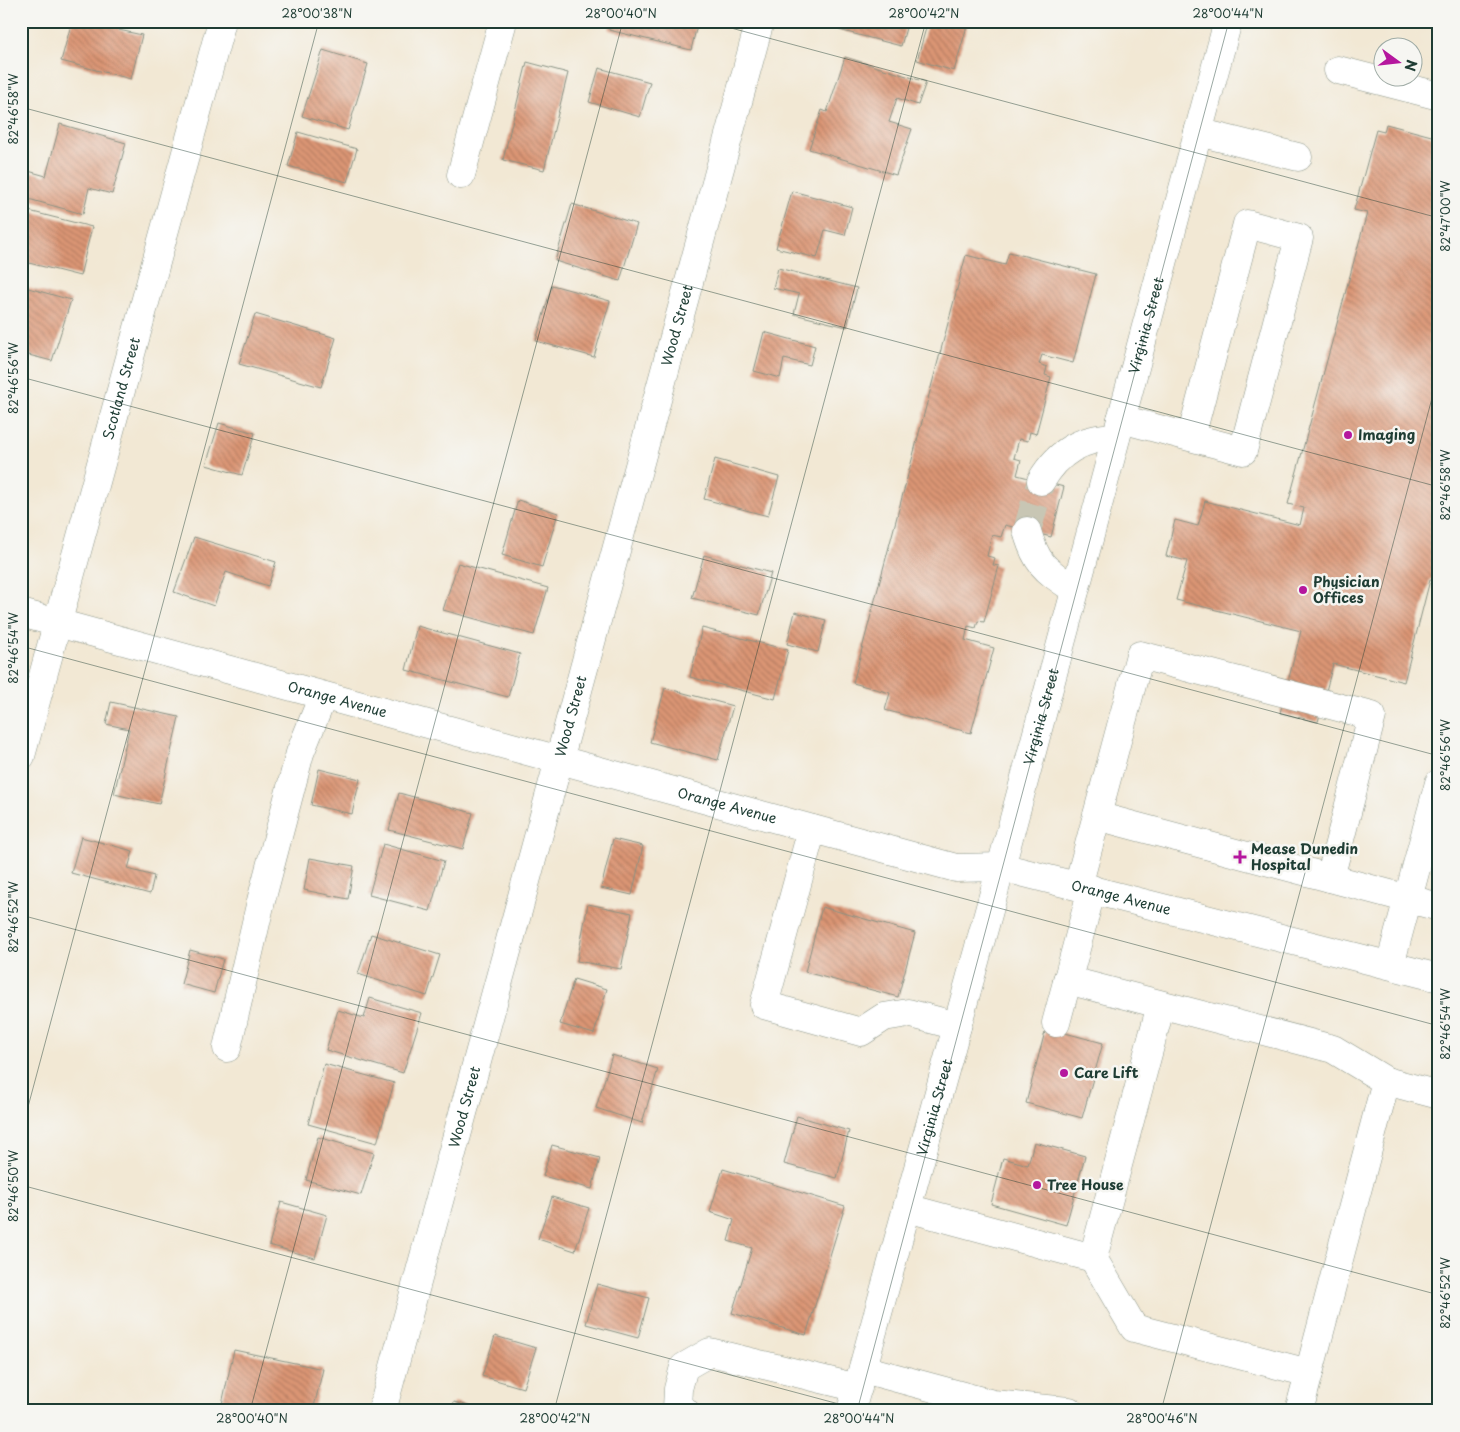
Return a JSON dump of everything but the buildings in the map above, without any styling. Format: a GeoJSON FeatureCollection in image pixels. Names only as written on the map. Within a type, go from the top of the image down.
{"type":"FeatureCollection","features":[{"type":"Feature","properties":{"kind":"street","name":"Scotland Street"},"geometry":{"type":"LineString","coordinates":[[21,756],[59,623],[222,21]]}},
{"type":"Feature","properties":{"kind":"street"},"geometry":{"type":"LineString","coordinates":[[461,174],[503,21]]}},
{"type":"Feature","properties":{"kind":"street","name":"Wood Street"},"geometry":{"type":"LineString","coordinates":[[382,1411],[760,21]]}},
{"type":"Feature","properties":{"kind":"street","name":"Virginia Street"},"geometry":{"type":"LineString","coordinates":[[857,1389],[1001,867],[1228,21]]}},
{"type":"Feature","properties":{"kind":"street"},"geometry":{"type":"LineString","coordinates":[[1338,70],[1439,96]]}},
{"type":"Feature","properties":{"kind":"street"},"geometry":{"type":"LineString","coordinates":[[1198,132],[1298,156]]}},
{"type":"Feature","properties":{"kind":"street"},"geometry":{"type":"LineString","coordinates":[[1040,481],[1060,456],[1080,443],[1098,438],[1119,428],[1191,436],[1243,451],[1300,238],[1247,224],[1191,436]]}},
{"type":"Feature","properties":{"kind":"street"},"geometry":{"type":"LineString","coordinates":[[1027,531],[1031,546],[1041,565],[1075,590]]}},
{"type":"Feature","properties":{"kind":"street","name":"Orange Avenue"},"geometry":{"type":"LineString","coordinates":[[21,613],[956,868],[1001,867],[1439,978]]}},
{"type":"Feature","properties":{"kind":"street"},"geometry":{"type":"LineString","coordinates":[[1056,1023],[1067,980],[1097,816],[1140,655],[1372,716],[1330,878]]}},
{"type":"Feature","properties":{"kind":"street"},"geometry":{"type":"LineString","coordinates":[[227,1048],[261,901],[300,752],[323,696]]}},
{"type":"Feature","properties":{"kind":"street"},"geometry":{"type":"LineString","coordinates":[[1390,966],[1439,783]]}},
{"type":"Feature","properties":{"kind":"street"},"geometry":{"type":"LineString","coordinates":[[1097,816],[1439,907]]}},
{"type":"Feature","properties":{"kind":"street"},"geometry":{"type":"LineString","coordinates":[[812,829],[764,1005],[861,1032],[884,1018],[908,1013],[957,1026]]}},
{"type":"Feature","properties":{"kind":"street"},"geometry":{"type":"LineString","coordinates":[[1067,980],[1333,1049],[1386,1081],[1439,1095]]}},
{"type":"Feature","properties":{"kind":"street"},"geometry":{"type":"LineString","coordinates":[[1093,1258],[1161,1005]]}},
{"type":"Feature","properties":{"kind":"street"},"geometry":{"type":"LineString","coordinates":[[1299,1411],[1386,1081]]}},
{"type":"Feature","properties":{"kind":"street"},"geometry":{"type":"LineString","coordinates":[[907,1208],[1093,1258],[1134,1328],[1308,1373]]}},
{"type":"Feature","properties":{"kind":"street"},"geometry":{"type":"LineString","coordinates":[[685,1411],[677,1408],[678,1389],[684,1367],[710,1352],[857,1389],[950,1402],[1069,1411]]}},
{"type":"Feature","properties":{"kind":"tunnel"},"geometry":{"type":"LineString","coordinates":[[1027,531],[1041,481]]}},
{"type":"Feature","properties":{"kind":"place","name":"Imaging"},"geometry":{"type":"Point","coordinates":[1348,435]}},
{"type":"Feature","properties":{"kind":"place","name":"Physician Offices"},"geometry":{"type":"Point","coordinates":[1303,590]}},
{"type":"Feature","properties":{"kind":"place","name":"Mease Dunedin Hospital"},"geometry":{"type":"Point","coordinates":[1240,857]}},
{"type":"Feature","properties":{"kind":"place","name":"Care Lift"},"geometry":{"type":"Point","coordinates":[1064,1073]}},
{"type":"Feature","properties":{"kind":"place","name":"Tree House"},"geometry":{"type":"Point","coordinates":[1037,1185]}}]}
